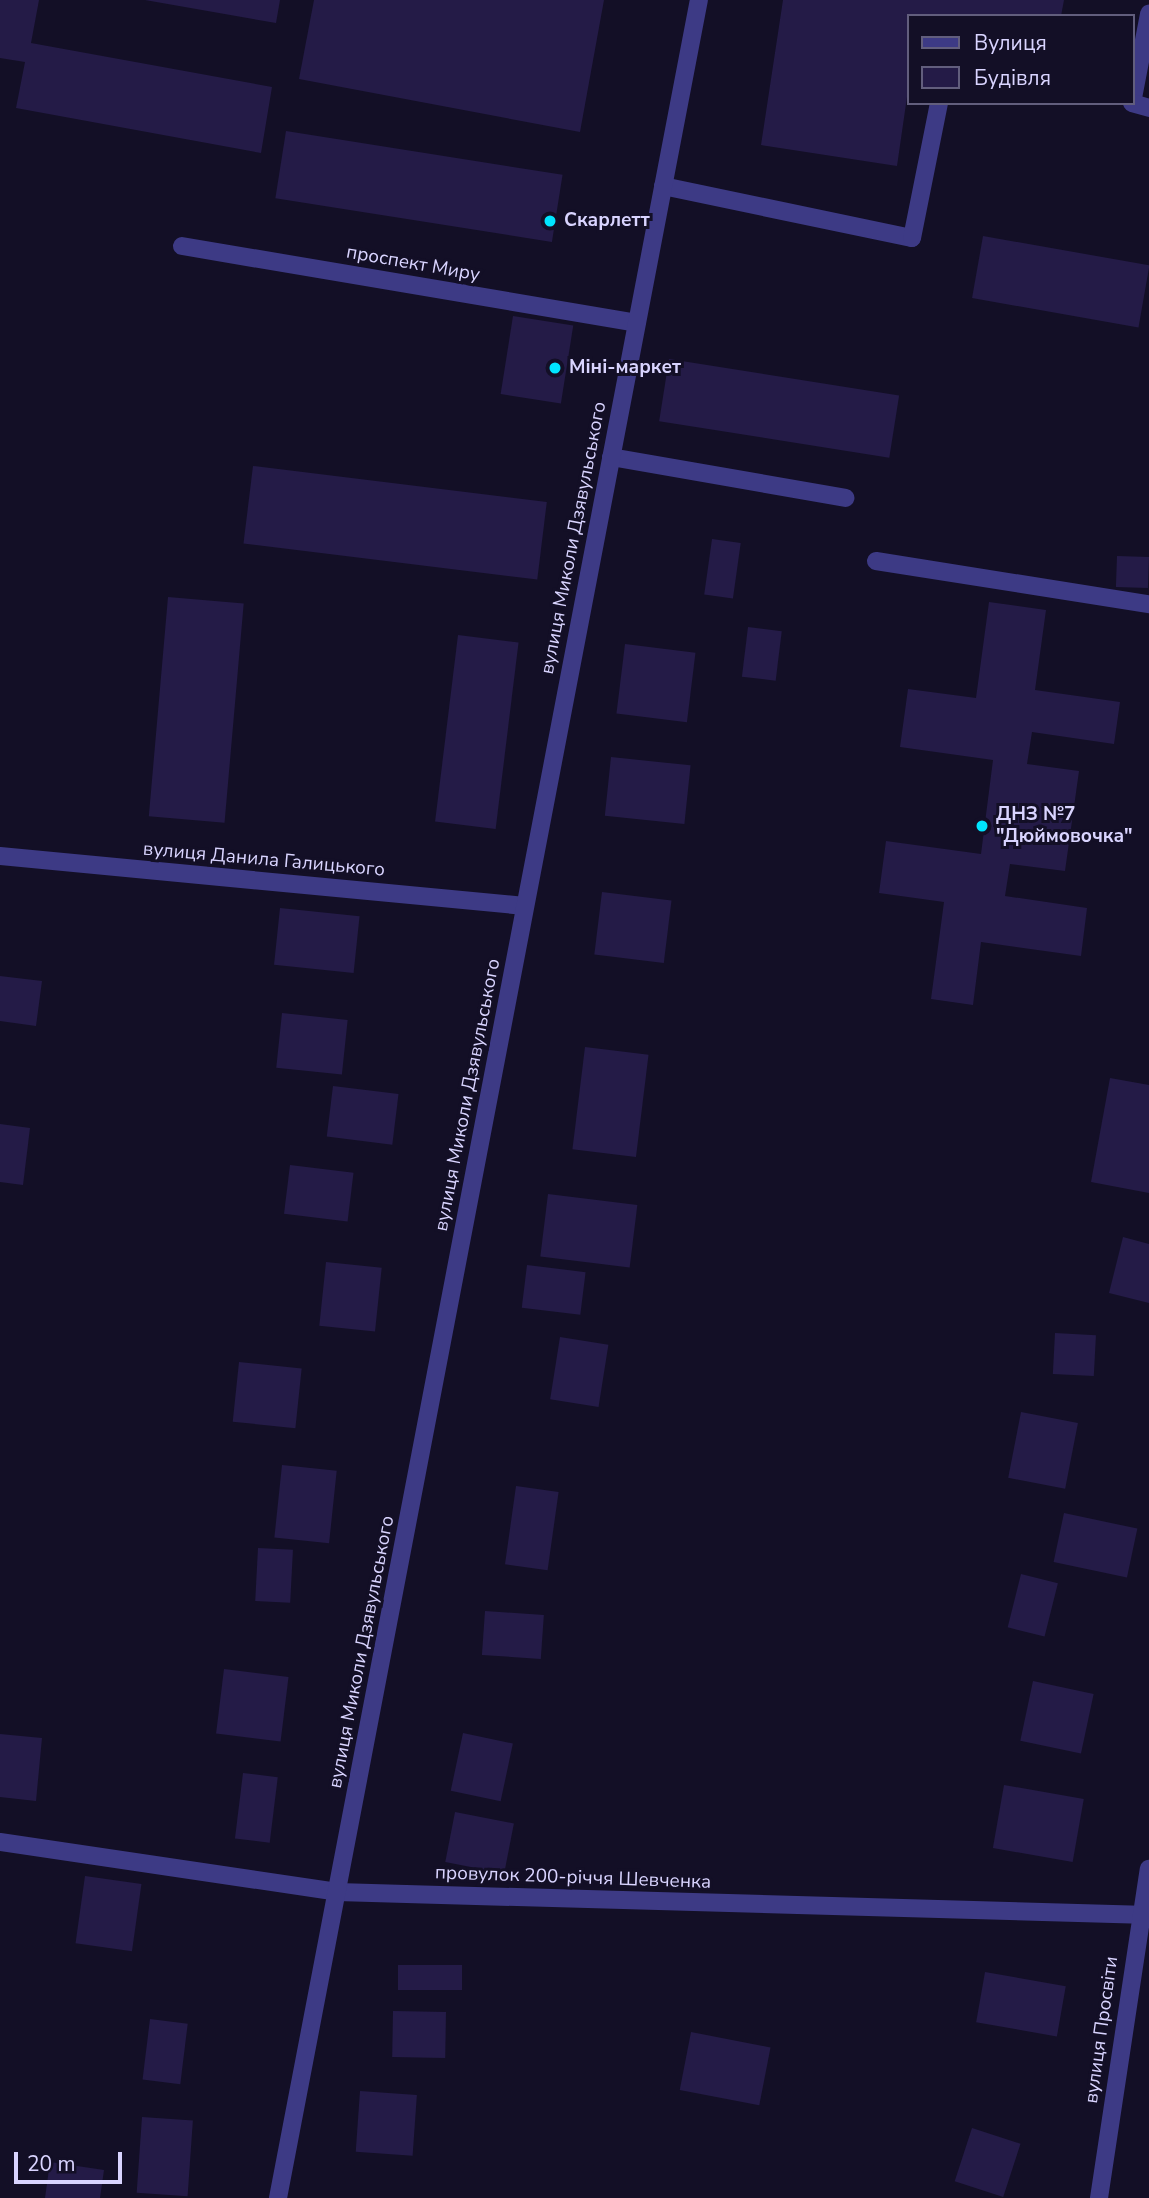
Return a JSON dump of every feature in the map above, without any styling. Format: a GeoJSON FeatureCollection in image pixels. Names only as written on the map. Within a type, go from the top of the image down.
{"type":"FeatureCollection","features":[{"type":"Feature","properties":{"kind":"street","name":"вулиця Миколи Дзявульського"},"geometry":{"type":"LineString","coordinates":[[278,2198],[699,0]]}},
{"type":"Feature","properties":{"kind":"street"},"geometry":{"type":"LineString","coordinates":[[1135,88],[1149,14]]}},
{"type":"Feature","properties":{"kind":"street"},"geometry":{"type":"LineString","coordinates":[[663,186],[912,237],[939,105]]}},
{"type":"Feature","properties":{"kind":"street","name":"проспект Миру"},"geometry":{"type":"LineString","coordinates":[[182,246],[637,323]]}},
{"type":"Feature","properties":{"kind":"street"},"geometry":{"type":"LineString","coordinates":[[611,457],[845,498]]}},
{"type":"Feature","properties":{"kind":"street"},"geometry":{"type":"LineString","coordinates":[[876,561],[1149,604]]}},
{"type":"Feature","properties":{"kind":"street","name":"вулиця Данила Галицького"},"geometry":{"type":"LineString","coordinates":[[0,856],[525,906]]}},
{"type":"Feature","properties":{"kind":"street","name":"провулок 200-річчя Шевченка"},"geometry":{"type":"LineString","coordinates":[[0,1842],[338,1892],[1145,1915]]}},
{"type":"Feature","properties":{"kind":"street","name":"вулиця Просвіти"},"geometry":{"type":"LineString","coordinates":[[1099,2198],[1145,1915],[1149,1868]]}},
{"type":"Feature","properties":{"kind":"building"},"geometry":{"type":"Polygon","coordinates":[[[0,0],[39,0],[31,43],[272,87],[261,153],[16,108],[25,62],[0,58],[0,0]]]}},
{"type":"Feature","properties":{"kind":"building"},"geometry":{"type":"Polygon","coordinates":[[[145,0],[280,0],[276,23],[145,0]]]}},
{"type":"Feature","properties":{"kind":"building"},"geometry":{"type":"Polygon","coordinates":[[[314,0],[604,0],[580,132],[299,79],[314,0]]]}},
{"type":"Feature","properties":{"kind":"building"},"geometry":{"type":"Polygon","coordinates":[[[783,0],[1064,0],[1061,14],[908,14],[908,90],[897,166],[761,145],[783,0]]]}},
{"type":"Feature","properties":{"kind":"building"},"geometry":{"type":"Polygon","coordinates":[[[286,131],[563,175],[552,242],[275,198],[286,131]]]}},
{"type":"Feature","properties":{"kind":"building"},"geometry":{"type":"Polygon","coordinates":[[[983,236],[1149,265],[1138,327],[972,298],[983,236]]]}},
{"type":"Feature","properties":{"kind":"building"},"geometry":{"type":"Polygon","coordinates":[[[513,316],[573,326],[561,404],[501,394],[513,316]]]}},
{"type":"Feature","properties":{"kind":"building"},"geometry":{"type":"Polygon","coordinates":[[[669,359],[899,395],[889,458],[659,421],[669,359]]]}},
{"type":"Feature","properties":{"kind":"building"},"geometry":{"type":"Polygon","coordinates":[[[253,466],[547,502],[537,579],[243,543],[253,466]]]}},
{"type":"Feature","properties":{"kind":"building"},"geometry":{"type":"Polygon","coordinates":[[[712,539],[741,543],[733,598],[704,594],[712,539]]]}},
{"type":"Feature","properties":{"kind":"building"},"geometry":{"type":"Polygon","coordinates":[[[1117,556],[1149,557],[1148,588],[1116,587],[1117,556]]]}},
{"type":"Feature","properties":{"kind":"building"},"geometry":{"type":"Polygon","coordinates":[[[168,597],[244,604],[225,823],[149,816],[168,597]]]}},
{"type":"Feature","properties":{"kind":"building"},"geometry":{"type":"Polygon","coordinates":[[[989,602],[1046,610],[1035,690],[1120,702],[1114,744],[1032,732],[1027,764],[1079,771],[1065,871],[1010,864],[1005,896],[1087,908],[1081,956],[981,942],[973,1005],[931,999],[944,902],[879,893],[886,841],[981,854],[993,760],[900,747],[908,689],[976,698],[989,602]]]}},
{"type":"Feature","properties":{"kind":"building"},"geometry":{"type":"Polygon","coordinates":[[[748,627],[782,631],[776,681],[742,677],[748,627]]]}},
{"type":"Feature","properties":{"kind":"building"},"geometry":{"type":"Polygon","coordinates":[[[458,635],[519,642],[496,829],[435,822],[458,635]]]}},
{"type":"Feature","properties":{"kind":"building"},"geometry":{"type":"Polygon","coordinates":[[[625,644],[695,653],[687,722],[616,713],[625,644]]]}},
{"type":"Feature","properties":{"kind":"building"},"geometry":{"type":"Polygon","coordinates":[[[611,757],[691,765],[684,824],[605,816],[611,757]]]}},
{"type":"Feature","properties":{"kind":"building"},"geometry":{"type":"Polygon","coordinates":[[[602,892],[671,901],[664,963],[594,955],[602,892]]]}},
{"type":"Feature","properties":{"kind":"building"},"geometry":{"type":"Polygon","coordinates":[[[280,908],[360,916],[354,973],[274,965],[280,908]]]}},
{"type":"Feature","properties":{"kind":"building"},"geometry":{"type":"Polygon","coordinates":[[[0,976],[42,981],[36,1026],[0,1021],[0,976]]]}},
{"type":"Feature","properties":{"kind":"building"},"geometry":{"type":"Polygon","coordinates":[[[282,1013],[348,1020],[342,1075],[276,1068],[282,1013]]]}},
{"type":"Feature","properties":{"kind":"building"},"geometry":{"type":"Polygon","coordinates":[[[585,1047],[649,1055],[636,1157],[572,1149],[585,1047]]]}},
{"type":"Feature","properties":{"kind":"building"},"geometry":{"type":"Polygon","coordinates":[[[1110,1078],[1149,1085],[1149,1193],[1091,1182],[1110,1078]]]}},
{"type":"Feature","properties":{"kind":"building"},"geometry":{"type":"Polygon","coordinates":[[[333,1086],[399,1094],[392,1145],[327,1137],[333,1086]]]}},
{"type":"Feature","properties":{"kind":"building"},"geometry":{"type":"Polygon","coordinates":[[[0,1124],[30,1128],[23,1185],[0,1182],[0,1124]]]}},
{"type":"Feature","properties":{"kind":"building"},"geometry":{"type":"Polygon","coordinates":[[[290,1165],[354,1173],[348,1221],[284,1214],[290,1165]]]}},
{"type":"Feature","properties":{"kind":"building"},"geometry":{"type":"Polygon","coordinates":[[[548,1194],[637,1205],[630,1267],[540,1257],[548,1194]]]}},
{"type":"Feature","properties":{"kind":"building"},"geometry":{"type":"Polygon","coordinates":[[[1123,1237],[1149,1244],[1149,1303],[1109,1293],[1123,1237]]]}},
{"type":"Feature","properties":{"kind":"building"},"geometry":{"type":"Polygon","coordinates":[[[326,1262],[382,1268],[375,1332],[319,1326],[326,1262]]]}},
{"type":"Feature","properties":{"kind":"building"},"geometry":{"type":"Polygon","coordinates":[[[527,1265],[586,1272],[580,1315],[522,1308],[527,1265]]]}},
{"type":"Feature","properties":{"kind":"building"},"geometry":{"type":"Polygon","coordinates":[[[1055,1333],[1096,1335],[1094,1376],[1053,1374],[1055,1333]]]}},
{"type":"Feature","properties":{"kind":"building"},"geometry":{"type":"Polygon","coordinates":[[[560,1337],[608,1345],[599,1407],[550,1399],[560,1337]]]}},
{"type":"Feature","properties":{"kind":"building"},"geometry":{"type":"Polygon","coordinates":[[[239,1362],[302,1369],[295,1428],[233,1422],[239,1362]]]}},
{"type":"Feature","properties":{"kind":"building"},"geometry":{"type":"Polygon","coordinates":[[[1021,1412],[1078,1423],[1065,1489],[1008,1478],[1021,1412]]]}},
{"type":"Feature","properties":{"kind":"building"},"geometry":{"type":"Polygon","coordinates":[[[282,1465],[337,1471],[329,1543],[274,1538],[282,1465]]]}},
{"type":"Feature","properties":{"kind":"building"},"geometry":{"type":"Polygon","coordinates":[[[516,1486],[559,1492],[548,1570],[505,1564],[516,1486]]]}},
{"type":"Feature","properties":{"kind":"building"},"geometry":{"type":"Polygon","coordinates":[[[1064,1513],[1137,1529],[1127,1578],[1054,1562],[1064,1513]]]}},
{"type":"Feature","properties":{"kind":"building"},"geometry":{"type":"Polygon","coordinates":[[[258,1548],[293,1550],[290,1603],[255,1601],[258,1548]]]}},
{"type":"Feature","properties":{"kind":"building"},"geometry":{"type":"Polygon","coordinates":[[[1021,1574],[1058,1583],[1045,1637],[1008,1627],[1021,1574]]]}},
{"type":"Feature","properties":{"kind":"building"},"geometry":{"type":"Polygon","coordinates":[[[485,1611],[544,1615],[541,1659],[482,1655],[485,1611]]]}},
{"type":"Feature","properties":{"kind":"building"},"geometry":{"type":"Polygon","coordinates":[[[224,1669],[289,1677],[281,1741],[216,1734],[224,1669]]]}},
{"type":"Feature","properties":{"kind":"building"},"geometry":{"type":"Polygon","coordinates":[[[1033,1681],[1094,1694],[1081,1754],[1020,1741],[1033,1681]]]}},
{"type":"Feature","properties":{"kind":"building"},"geometry":{"type":"Polygon","coordinates":[[[463,1733],[513,1744],[501,1801],[451,1791],[463,1733]]]}},
{"type":"Feature","properties":{"kind":"building"},"geometry":{"type":"Polygon","coordinates":[[[0,1734],[42,1738],[36,1801],[0,1797],[0,1734]]]}},
{"type":"Feature","properties":{"kind":"building"},"geometry":{"type":"Polygon","coordinates":[[[243,1773],[278,1777],[270,1843],[235,1839],[243,1773]]]}},
{"type":"Feature","properties":{"kind":"building"},"geometry":{"type":"Polygon","coordinates":[[[1004,1785],[1084,1799],[1073,1862],[993,1848],[1004,1785]]]}},
{"type":"Feature","properties":{"kind":"building"},"geometry":{"type":"Polygon","coordinates":[[[455,1812],[514,1823],[504,1874],[445,1862],[455,1812]]]}},
{"type":"Feature","properties":{"kind":"building"},"geometry":{"type":"Polygon","coordinates":[[[85,1876],[141,1884],[132,1951],[76,1943],[85,1876]]]}},
{"type":"Feature","properties":{"kind":"building"},"geometry":{"type":"Polygon","coordinates":[[[398,1965],[462,1965],[462,1990],[398,1990],[398,1965]]]}},
{"type":"Feature","properties":{"kind":"building"},"geometry":{"type":"Polygon","coordinates":[[[985,1972],[1066,1986],[1057,2036],[976,2022],[985,1972]]]}},
{"type":"Feature","properties":{"kind":"building"},"geometry":{"type":"Polygon","coordinates":[[[393,2011],[446,2012],[445,2058],[392,2057],[393,2011]]]}},
{"type":"Feature","properties":{"kind":"building"},"geometry":{"type":"Polygon","coordinates":[[[150,2019],[188,2024],[180,2084],[143,2080],[150,2019]]]}},
{"type":"Feature","properties":{"kind":"building"},"geometry":{"type":"Polygon","coordinates":[[[691,2032],[771,2047],[759,2105],[680,2090],[691,2032]]]}},
{"type":"Feature","properties":{"kind":"building"},"geometry":{"type":"Polygon","coordinates":[[[360,2091],[417,2095],[413,2156],[356,2152],[360,2091]]]}},
{"type":"Feature","properties":{"kind":"building"},"geometry":{"type":"Polygon","coordinates":[[[142,2117],[193,2121],[188,2196],[137,2193],[142,2117]]]}},
{"type":"Feature","properties":{"kind":"building"},"geometry":{"type":"Polygon","coordinates":[[[972,2128],[1021,2144],[1003,2197],[955,2181],[972,2128]]]}},
{"type":"Feature","properties":{"kind":"building"},"geometry":{"type":"Polygon","coordinates":[[[50,2162],[104,2170],[100,2198],[45,2198],[50,2162]]]}},
{"type":"Feature","properties":{"kind":"place","name":"Скарлетт"},"geometry":{"type":"Point","coordinates":[550,221]}},
{"type":"Feature","properties":{"kind":"place","name":"Міні-маркет"},"geometry":{"type":"Point","coordinates":[555,368]}},
{"type":"Feature","properties":{"kind":"place","name":"ДНЗ №7 \"Дюймовочка\""},"geometry":{"type":"Point","coordinates":[982,826]}}]}
